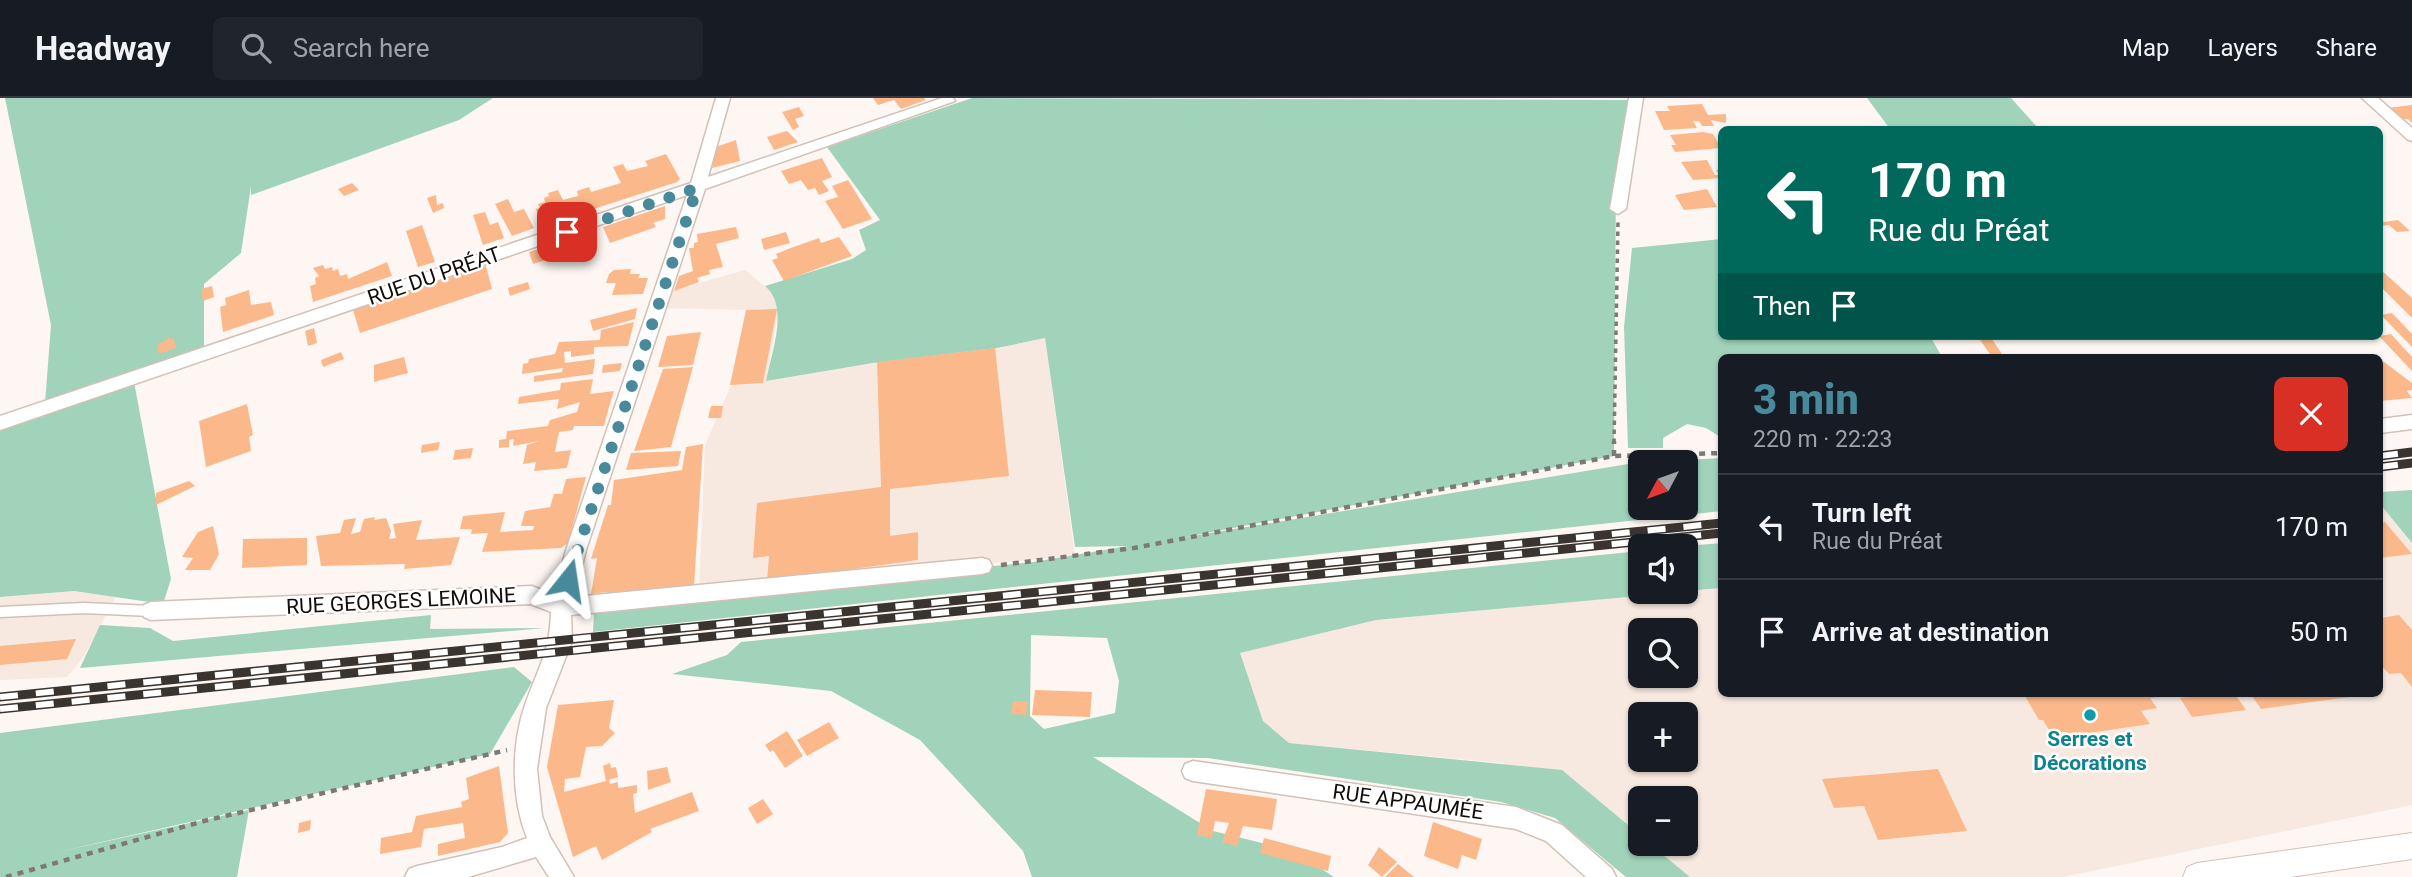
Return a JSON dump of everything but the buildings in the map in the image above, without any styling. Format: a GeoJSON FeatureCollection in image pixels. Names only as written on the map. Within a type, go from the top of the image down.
{"type":"FeatureCollection","features":[{"type":"Feature","properties":{"kind":"street"},"geometry":{"type":"LineString","coordinates":[[562,877],[541,844],[530,816],[527,792],[528,745],[535,708],[561,641],[561,607],[576,550],[697,188],[723,98]]}},
{"type":"Feature","properties":{"kind":"street"},"geometry":{"type":"LineString","coordinates":[[1618,209],[1636,98]]}},
{"type":"Feature","properties":{"kind":"street"},"geometry":{"type":"LineString","coordinates":[[2369,98],[2412,136]]}},
{"type":"Feature","properties":{"kind":"street","name":"RUE DU PRÉAT"},"geometry":{"type":"LineString","coordinates":[[0,423],[948,101]]}},
{"type":"Feature","properties":{"kind":"street"},"geometry":{"type":"LineString","coordinates":[[2383,426],[2412,422]]}},
{"type":"Feature","properties":{"kind":"street","name":"RUE GEORGES LEMOINE"},"geometry":{"type":"LineString","coordinates":[[151,611],[532,595],[561,607],[982,566]]}},
{"type":"Feature","properties":{"kind":"street","name":"RUE APPAUMÉE"},"geometry":{"type":"LineString","coordinates":[[1193,771],[1516,818],[1554,833],[1604,877]]}},
{"type":"Feature","properties":{"kind":"street"},"geometry":{"type":"LineString","coordinates":[[417,877],[502,858],[541,844]]}},
{"type":"Feature","properties":{"kind":"street"},"geometry":{"type":"LineString","coordinates":[[2197,877],[2412,846]]}},
{"type":"Feature","properties":{"kind":"lane"},"geometry":{"type":"LineString","coordinates":[[0,612],[84,608],[151,611]]}},
{"type":"Feature","properties":{"kind":"path"},"geometry":{"type":"LineString","coordinates":[[1614,456],[1618,209]]}},
{"type":"Feature","properties":{"kind":"path"},"geometry":{"type":"LineString","coordinates":[[982,566],[1134,548],[1614,456],[1718,453]]}},
{"type":"Feature","properties":{"kind":"path"},"geometry":{"type":"LineString","coordinates":[[6,877],[204,821],[528,745]]}},
{"type":"Feature","properties":{"kind":"shaded area"},"geometry":{"type":"Polygon","coordinates":[[[745,270],[773,293],[779,308],[766,381],[873,363],[997,348],[1045,338],[1075,556],[699,588],[705,445],[732,383],[746,310],[657,308],[661,294],[745,270]]]}},
{"type":"Feature","properties":{"kind":"shaded area"},"geometry":{"type":"Polygon","coordinates":[[[2383,508],[2412,543],[2412,805],[2063,877],[1690,877],[1665,856],[1698,856],[1698,786],[1628,786],[1628,826],[1602,806],[1502,763],[1289,743],[1263,721],[1239,653],[1376,620],[1628,597],[1628,604],[1698,604],[1698,590],[1718,588],[1718,697],[2383,697],[2383,508]]]}},
{"type":"Feature","properties":{"kind":"shaded area"},"geometry":{"type":"Polygon","coordinates":[[[74,591],[116,596],[84,656],[67,677],[0,680],[0,597],[74,591]]]}},
{"type":"Feature","properties":{"kind":"green space"},"geometry":{"type":"Polygon","coordinates":[[[5,98],[493,98],[459,120],[251,195],[251,186],[241,253],[204,284],[204,348],[45,403],[51,325],[5,98]]]}},
{"type":"Feature","properties":{"kind":"green space"},"geometry":{"type":"Polygon","coordinates":[[[972,98],[1636,100],[1616,179],[1614,456],[1180,538],[1628,464],[1628,520],[1638,520],[593,632],[594,613],[737,592],[1033,562],[1128,546],[1075,547],[1045,338],[997,348],[873,363],[766,381],[778,318],[772,295],[765,286],[852,259],[866,250],[859,230],[880,220],[827,147],[972,98]]]}},
{"type":"Feature","properties":{"kind":"green space"},"geometry":{"type":"Polygon","coordinates":[[[1867,98],[2011,98],[2036,126],[1888,126],[1867,98]]]}},
{"type":"Feature","properties":{"kind":"green space"},"geometry":{"type":"Polygon","coordinates":[[[1718,239],[1718,340],[1932,340],[1940,354],[1718,354],[1718,436],[1706,428],[1687,424],[1663,438],[1663,448],[1628,448],[1624,327],[1632,248],[1718,239]]]}},
{"type":"Feature","properties":{"kind":"green space"},"geometry":{"type":"Polygon","coordinates":[[[134,382],[171,579],[163,604],[74,591],[0,597],[0,429],[134,382]]]}},
{"type":"Feature","properties":{"kind":"green space"},"geometry":{"type":"Polygon","coordinates":[[[1718,458],[1718,511],[1698,514],[1698,459],[1718,458]]]}},
{"type":"Feature","properties":{"kind":"green space"},"geometry":{"type":"Polygon","coordinates":[[[2412,490],[2412,543],[2383,508],[2383,492],[2412,490]]]}},
{"type":"Feature","properties":{"kind":"green space"},"geometry":{"type":"Polygon","coordinates":[[[1718,543],[1718,588],[1698,590],[1698,545],[1718,543]]]}},
{"type":"Feature","properties":{"kind":"green space"},"geometry":{"type":"Polygon","coordinates":[[[1628,552],[1628,597],[1376,620],[1240,653],[1263,721],[1289,743],[1562,770],[1628,825],[1628,856],[1665,856],[1690,877],[1626,877],[1555,818],[1501,802],[1208,758],[1093,757],[1213,831],[1294,851],[1334,877],[1032,877],[1023,851],[920,740],[831,691],[672,674],[727,655],[741,642],[1628,552]],[[1031,635],[1030,716],[1044,729],[1115,713],[1119,681],[1107,638],[1031,635]]]}},
{"type":"Feature","properties":{"kind":"green space"},"geometry":{"type":"Polygon","coordinates":[[[431,615],[430,629],[545,628],[80,668],[100,625],[150,628],[173,641],[431,615]]]}},
{"type":"Feature","properties":{"kind":"green space"},"geometry":{"type":"Polygon","coordinates":[[[514,667],[532,682],[490,754],[53,853],[249,810],[237,877],[0,877],[0,733],[514,667]]]}},
{"type":"Feature","properties":{"kind":"railway"},"geometry":{"type":"LineString","coordinates":[[2383,456],[2412,452]]}},
{"type":"Feature","properties":{"kind":"railway"},"geometry":{"type":"LineString","coordinates":[[2383,467],[2412,463]]}},
{"type":"Feature","properties":{"kind":"railway"},"geometry":{"type":"LineString","coordinates":[[0,697],[1718,523]]}},
{"type":"Feature","properties":{"kind":"railway"},"geometry":{"type":"LineString","coordinates":[[0,709],[1718,533]]}},
{"type":"Feature","properties":{"kind":"place","name":"Serres et Décorations"},"geometry":{"type":"Point","coordinates":[2090,715]}},
{"type":"Feature","properties":{"kind":"route"},"geometry":{"type":"LineString","coordinates":[[567,232],[697,188],[568,580]]}}]}
